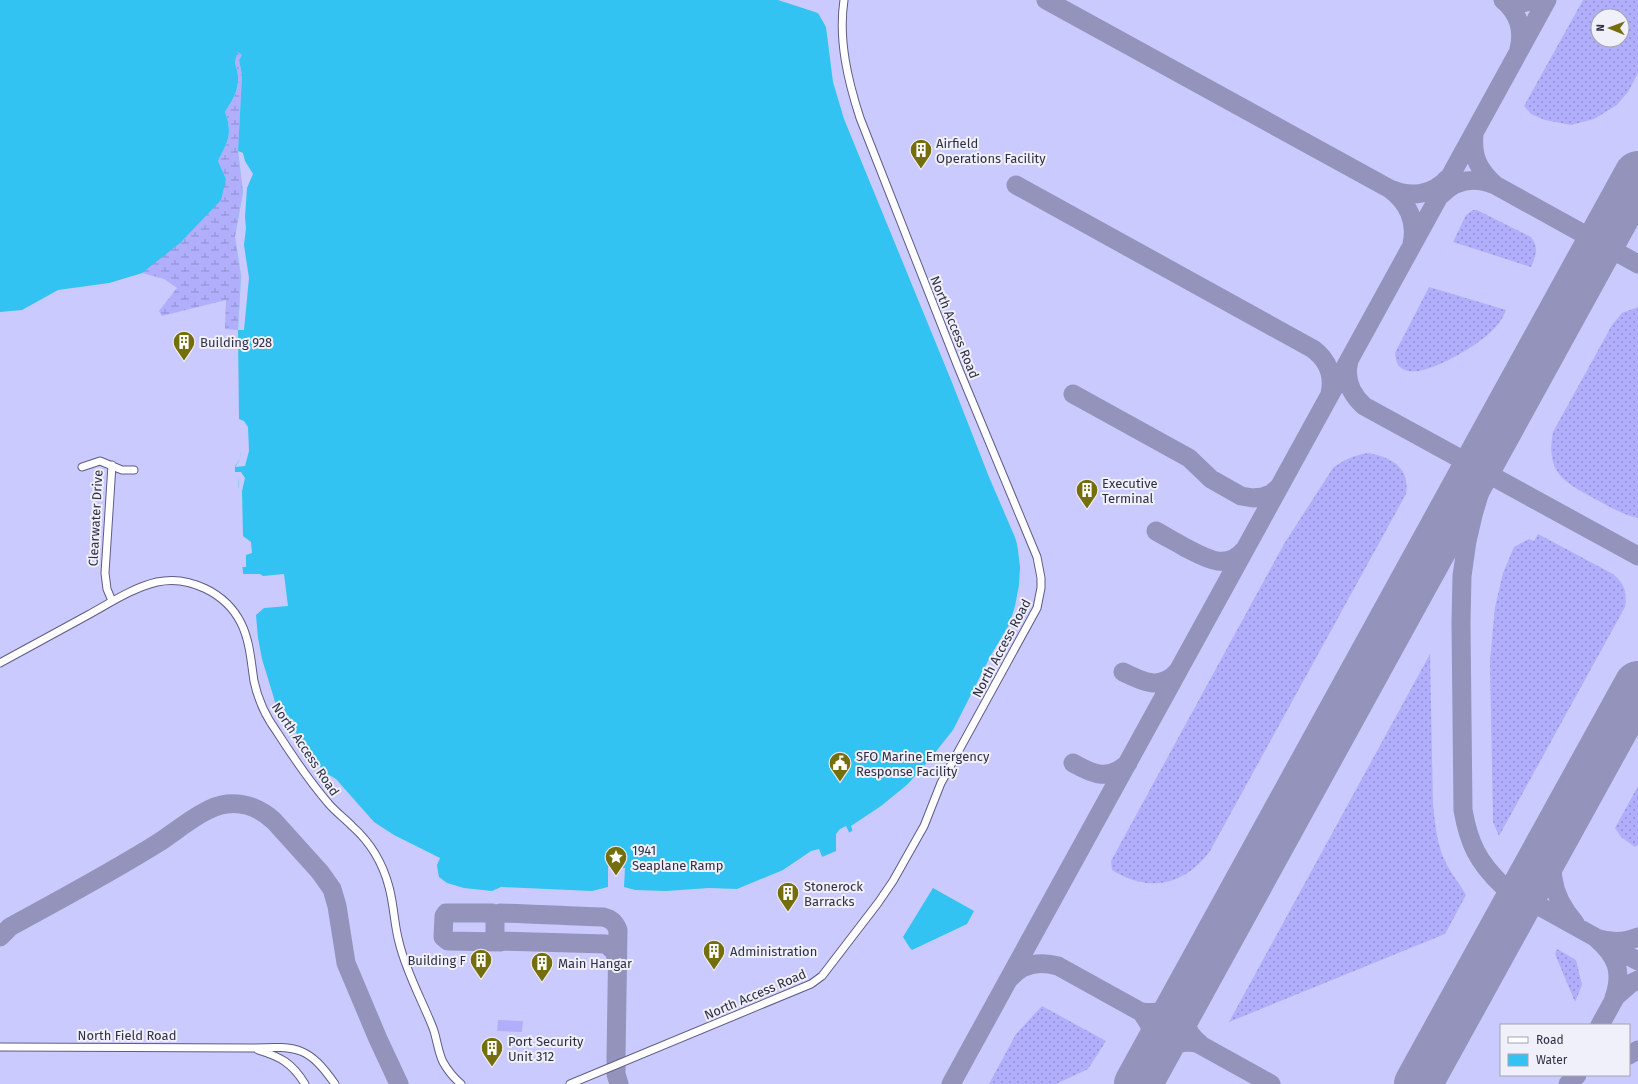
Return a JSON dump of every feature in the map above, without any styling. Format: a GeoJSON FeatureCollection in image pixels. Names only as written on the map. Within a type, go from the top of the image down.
{"type":"FeatureCollection","features":[{"type":"Feature","properties":{"kind":"street","name":"North Access Road"},"geometry":{"type":"LineString","coordinates":[[570,1084],[811,984],[822,976],[893,881],[924,826],[941,782],[1040,602],[1041,578],[1037,557],[955,360],[860,118],[851,90],[846,61],[842,21],[844,0]]}},
{"type":"Feature","properties":{"kind":"street","name":"Clearwater Drive"},"geometry":{"type":"LineString","coordinates":[[82,467],[100,461],[112,465],[105,573],[107,589],[112,601]]}},
{"type":"Feature","properties":{"kind":"street"},"geometry":{"type":"LineString","coordinates":[[112,465],[122,470],[134,470]]}},
{"type":"Feature","properties":{"kind":"street","name":"North Access Road"},"geometry":{"type":"LineString","coordinates":[[0,663],[112,601],[152,584],[178,581],[196,585],[213,593],[234,611],[244,631],[257,693],[270,722],[321,796],[361,835],[374,851],[389,887],[402,952],[437,1038],[443,1061],[451,1074],[461,1084]]}},
{"type":"Feature","properties":{"kind":"street","name":"North Field Road"},"geometry":{"type":"LineString","coordinates":[[0,1047],[283,1047],[300,1049],[312,1056],[322,1066],[335,1084]]}},
{"type":"Feature","properties":{"kind":"street","name":"North Field Road"},"geometry":{"type":"LineString","coordinates":[[254,1048],[276,1055],[282,1059],[298,1073],[305,1084]]}},
{"type":"Feature","properties":{"kind":"green space"},"geometry":{"type":"Polygon","coordinates":[[[1583,0],[1638,0],[1638,73],[1628,92],[1617,105],[1594,119],[1571,125],[1545,120],[1531,114],[1524,106],[1583,0]]]}},
{"type":"Feature","properties":{"kind":"green space"},"geometry":{"type":"Polygon","coordinates":[[[238,51],[242,55],[239,60],[242,75],[238,151],[243,192],[235,237],[241,276],[238,330],[225,329],[226,300],[162,316],[159,311],[177,288],[164,279],[142,273],[109,283],[226,179],[218,161],[227,143],[229,132],[225,112],[235,95],[238,86],[238,76],[235,62],[238,51]]]}},
{"type":"Feature","properties":{"kind":"green space"},"geometry":{"type":"Polygon","coordinates":[[[1473,210],[1477,210],[1531,237],[1535,244],[1536,252],[1531,267],[1453,242],[1466,215],[1473,210]]]}},
{"type":"Feature","properties":{"kind":"green space"},"geometry":{"type":"Polygon","coordinates":[[[1429,287],[1506,310],[1502,319],[1492,331],[1465,351],[1441,364],[1417,371],[1407,371],[1399,366],[1396,361],[1395,353],[1429,287]]]}},
{"type":"Feature","properties":{"kind":"green space"},"geometry":{"type":"Polygon","coordinates":[[[1638,307],[1638,518],[1613,509],[1568,483],[1555,468],[1551,447],[1553,432],[1612,325],[1622,313],[1638,307]]]}},
{"type":"Feature","properties":{"kind":"green space"},"geometry":{"type":"Polygon","coordinates":[[[1369,453],[1392,461],[1398,466],[1405,477],[1407,485],[1406,494],[1210,851],[1200,863],[1189,872],[1165,882],[1139,882],[1112,870],[1111,861],[1284,544],[1333,468],[1350,458],[1369,453]]]}},
{"type":"Feature","properties":{"kind":"green space"},"geometry":{"type":"Polygon","coordinates":[[[1538,534],[1613,574],[1623,585],[1626,597],[1625,607],[1499,836],[1493,822],[1490,661],[1495,607],[1503,573],[1514,547],[1529,539],[1534,541],[1538,534]]]}},
{"type":"Feature","properties":{"kind":"green space"},"geometry":{"type":"Polygon","coordinates":[[[1430,654],[1433,804],[1436,827],[1444,858],[1449,869],[1466,895],[1445,934],[1229,1022],[1430,654]]]}},
{"type":"Feature","properties":{"kind":"green space"},"geometry":{"type":"Polygon","coordinates":[[[1638,786],[1638,845],[1635,847],[1621,837],[1615,828],[1638,786]]]}},
{"type":"Feature","properties":{"kind":"green space"},"geometry":{"type":"Polygon","coordinates":[[[1557,949],[1576,960],[1582,985],[1575,1002],[1555,954],[1557,949]]]}},
{"type":"Feature","properties":{"kind":"green space"},"geometry":{"type":"Polygon","coordinates":[[[1042,1006],[1106,1041],[1088,1069],[1056,1084],[989,1084],[1016,1034],[1042,1006]]]}},
{"type":"Feature","properties":{"kind":"green space"},"geometry":{"type":"Polygon","coordinates":[[[498,1020],[523,1021],[522,1032],[497,1031],[498,1020]]]}},
{"type":"Feature","properties":{"kind":"water"},"geometry":{"type":"Polygon","coordinates":[[[0,0],[786,0],[811,9],[824,17],[842,105],[1013,528],[1023,569],[1013,628],[952,740],[878,814],[841,838],[836,851],[822,857],[811,856],[745,896],[450,892],[435,880],[436,867],[343,807],[266,694],[251,610],[257,609],[253,577],[244,578],[240,553],[239,493],[238,478],[235,474],[235,466],[240,459],[244,426],[239,419],[238,330],[241,276],[235,237],[243,192],[238,151],[242,75],[239,60],[242,55],[238,52],[236,57],[235,63],[238,76],[237,86],[234,96],[225,112],[229,132],[227,143],[218,161],[226,179],[221,200],[180,243],[142,273],[109,283],[58,290],[22,310],[0,312],[0,0]]]}},
{"type":"Feature","properties":{"kind":"water"},"geometry":{"type":"Polygon","coordinates":[[[933,888],[974,911],[967,924],[912,950],[903,937],[933,888]]]}},
{"type":"Feature","properties":{"kind":"pier"},"geometry":{"type":"Polygon","coordinates":[[[778,0],[792,0],[820,10],[828,20],[835,44],[838,76],[844,105],[860,142],[873,181],[933,320],[1015,527],[1025,569],[1024,594],[1014,629],[954,741],[934,767],[912,791],[880,816],[853,832],[851,826],[881,806],[908,784],[953,730],[991,655],[1009,625],[1015,606],[1019,585],[1020,567],[1017,542],[989,477],[844,119],[833,82],[826,27],[818,13],[778,0]]]}},
{"type":"Feature","properties":{"kind":"pier"},"geometry":{"type":"Polygon","coordinates":[[[238,151],[243,153],[245,161],[253,174],[247,188],[245,217],[246,228],[244,245],[249,278],[244,330],[238,330],[241,276],[235,237],[243,192],[238,151]]]}},
{"type":"Feature","properties":{"kind":"pier"},"geometry":{"type":"Polygon","coordinates":[[[239,419],[244,421],[248,427],[249,451],[245,466],[235,467],[240,459],[242,427],[239,419]]]}},
{"type":"Feature","properties":{"kind":"pier"},"geometry":{"type":"Polygon","coordinates":[[[234,472],[241,472],[245,478],[242,491],[243,536],[251,542],[252,553],[246,555],[246,567],[242,567],[243,574],[260,574],[263,576],[284,574],[288,606],[264,608],[256,615],[262,659],[276,705],[280,703],[285,711],[282,713],[324,772],[336,779],[374,822],[394,835],[440,858],[437,865],[439,877],[447,883],[464,888],[492,891],[501,887],[592,891],[608,887],[608,867],[625,868],[624,887],[635,890],[666,891],[709,888],[737,889],[783,870],[811,851],[819,849],[823,859],[809,859],[809,861],[806,861],[797,868],[746,898],[624,898],[622,896],[609,895],[608,897],[504,894],[498,897],[450,894],[444,891],[433,880],[433,873],[431,871],[433,868],[342,808],[326,791],[275,716],[264,695],[259,676],[249,610],[250,608],[255,607],[251,579],[243,579],[238,553],[236,520],[237,489],[239,487],[238,478],[233,475],[234,472]]]}},
{"type":"Feature","properties":{"kind":"pier"},"geometry":{"type":"Polygon","coordinates":[[[846,826],[850,834],[842,840],[836,851],[836,834],[840,829],[846,826]]]}},
{"type":"Feature","properties":{"kind":"taxiway"},"geometry":{"type":"LineString","coordinates":[[1046,0],[1390,189],[1398,192],[1414,194],[1421,193],[1436,188],[1448,178]]}},
{"type":"Feature","properties":{"kind":"taxiway"},"geometry":{"type":"LineString","coordinates":[[1503,0],[1513,10],[1520,28],[1521,35],[1519,49]]}},
{"type":"Feature","properties":{"kind":"taxiway"},"geometry":{"type":"LineString","coordinates":[[1504,0],[1522,3],[1535,0]]}},
{"type":"Feature","properties":{"kind":"taxiway"},"geometry":{"type":"LineString","coordinates":[[951,1084],[1547,0]]}},
{"type":"Feature","properties":{"kind":"taxiway"},"geometry":{"type":"LineString","coordinates":[[1474,134],[1474,149],[1477,162],[1484,174],[1495,185],[1638,264]]}},
{"type":"Feature","properties":{"kind":"taxiway"},"geometry":{"type":"LineString","coordinates":[[1441,195],[1453,186],[1466,181],[1474,180],[1488,182],[1495,185]]}},
{"type":"Feature","properties":{"kind":"taxiway"},"geometry":{"type":"LineString","coordinates":[[1016,185],[1313,349],[1323,358],[1329,369],[1331,381],[1330,394]]}},
{"type":"Feature","properties":{"kind":"taxiway"},"geometry":{"type":"LineString","coordinates":[[1390,189],[1402,200],[1410,213],[1413,228],[1412,244]]}},
{"type":"Feature","properties":{"kind":"taxiway"},"geometry":{"type":"LineString","coordinates":[[1349,361],[1347,374],[1348,380],[1355,396],[1364,406],[1638,556]]}},
{"type":"Feature","properties":{"kind":"taxiway"},"geometry":{"type":"LineString","coordinates":[[1073,394],[1189,458],[1211,479],[1241,496],[1253,498],[1263,497],[1271,494],[1280,486]]}},
{"type":"Feature","properties":{"kind":"taxiway"},"geometry":{"type":"LineString","coordinates":[[1499,428],[1473,515],[1467,541],[1462,576],[1463,810],[1465,822],[1476,852],[1487,869],[1503,886],[1638,961]]}},
{"type":"Feature","properties":{"kind":"taxiway"},"geometry":{"type":"LineString","coordinates":[[1156,531],[1202,556],[1217,561],[1231,560],[1245,549]]}},
{"type":"Feature","properties":{"kind":"taxiway"},"geometry":{"type":"LineString","coordinates":[[1123,672],[1138,679],[1158,683],[1172,677],[1178,671]]}},
{"type":"Feature","properties":{"kind":"taxiway"},"geometry":{"type":"LineString","coordinates":[[1073,763],[1088,771],[1101,774],[1114,772],[1121,769],[1128,763]]}},
{"type":"Feature","properties":{"kind":"taxiway"},"geometry":{"type":"LineString","coordinates":[[0,937],[10,927],[122,865],[210,809],[227,804],[240,804],[252,807],[264,813],[274,821],[320,872],[332,889],[337,906],[346,963],[399,1084]]}},
{"type":"Feature","properties":{"kind":"taxiway"},"geometry":{"type":"LineString","coordinates":[[1560,828],[1553,854],[1553,878],[1555,889],[1560,900],[1566,912],[1575,923]]}},
{"type":"Feature","properties":{"kind":"taxiway"},"geometry":{"type":"LineString","coordinates":[[495,918],[492,913],[446,913],[444,916],[443,937],[448,941],[501,942]]}},
{"type":"Feature","properties":{"kind":"taxiway"},"geometry":{"type":"LineString","coordinates":[[617,960],[614,951],[606,944],[498,941],[495,936],[495,918],[500,913],[603,917],[616,925],[618,930],[616,1074],[619,1084]]}},
{"type":"Feature","properties":{"kind":"taxiway"},"geometry":{"type":"LineString","coordinates":[[1614,998],[1618,980],[1616,965],[1609,951],[1596,938],[1617,942],[1638,937]]}},
{"type":"Feature","properties":{"kind":"taxiway"},"geometry":{"type":"LineString","coordinates":[[1010,978],[1020,970],[1032,965],[1045,964],[1058,966],[1271,1084]]}},
{"type":"Feature","properties":{"kind":"taxiway"},"geometry":{"type":"LineString","coordinates":[[1614,998],[1630,984],[1638,980]]}},
{"type":"Feature","properties":{"kind":"taxiway"},"geometry":{"type":"LineString","coordinates":[[1601,1024],[1621,987]]}},
{"type":"Feature","properties":{"kind":"taxiway"},"geometry":{"type":"LineString","coordinates":[[1190,989],[1185,1012],[1186,1025],[1189,1032],[1200,1044],[1185,1042],[1173,1045],[1161,1052],[1150,1062],[1153,1047],[1152,1030],[1141,1012],[1150,1013],[1170,1009],[1180,1001],[1190,989]]}},
{"type":"Feature","properties":{"kind":"taxiway"},"geometry":{"type":"LineString","coordinates":[[1630,1054],[1638,1050]]}},
{"type":"Feature","properties":{"kind":"taxiway"},"geometry":{"type":"LineString","coordinates":[[1568,1084],[1576,1076]]}},
{"type":"Feature","properties":{"kind":"runway"},"geometry":{"type":"LineString","coordinates":[[1138,1084],[1638,175]]}},
{"type":"Feature","properties":{"kind":"runway"},"geometry":{"type":"LineString","coordinates":[[1418,1084],[1638,685]]}},
{"type":"Feature","properties":{"kind":"place","name":"Airfield Operations Facility"},"geometry":{"type":"Point","coordinates":[921,170]}},
{"type":"Feature","properties":{"kind":"place","name":"Building 928"},"geometry":{"type":"Point","coordinates":[184,362]}},
{"type":"Feature","properties":{"kind":"place","name":"Executive Terminal"},"geometry":{"type":"Point","coordinates":[1087,510]}},
{"type":"Feature","properties":{"kind":"place","name":"SFO Marine Emergency Response Facility"},"geometry":{"type":"Point","coordinates":[840,782]}},
{"type":"Feature","properties":{"kind":"place","name":"1941 Seaplane Ramp"},"geometry":{"type":"Point","coordinates":[616,876]}},
{"type":"Feature","properties":{"kind":"place","name":"Stonerock Barracks"},"geometry":{"type":"Point","coordinates":[788,912]}},
{"type":"Feature","properties":{"kind":"place","name":"Administration"},"geometry":{"type":"Point","coordinates":[714,970]}},
{"type":"Feature","properties":{"kind":"place","name":"Building F"},"geometry":{"type":"Point","coordinates":[481,980]}},
{"type":"Feature","properties":{"kind":"place","name":"Main Hangar"},"geometry":{"type":"Point","coordinates":[542,982]}},
{"type":"Feature","properties":{"kind":"place","name":"Port Security Unit 312"},"geometry":{"type":"Point","coordinates":[492,1068]}}]}
